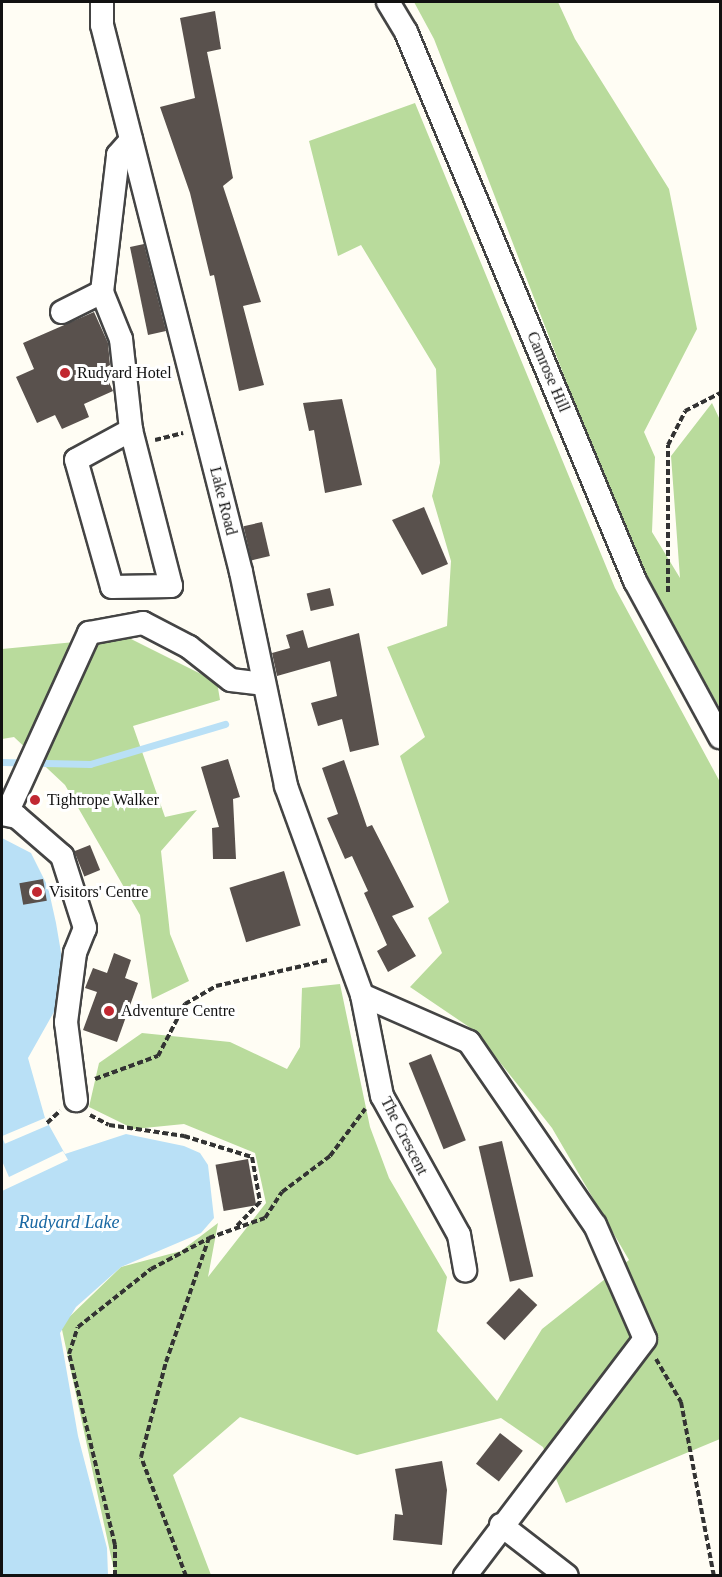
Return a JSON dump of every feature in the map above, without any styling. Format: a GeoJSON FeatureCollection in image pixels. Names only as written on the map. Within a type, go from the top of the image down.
{"type":"FeatureCollection","features":[{"type":"Feature","properties":{"kind":"street","name":"Lake Road"},"geometry":{"type":"LineString","coordinates":[[102,2],[102,25],[204,427],[286,786],[362,995]]}},
{"type":"Feature","properties":{"kind":"street","name":"Camrose Hill"},"geometry":{"type":"LineString","coordinates":[[388,2],[405,32],[635,581],[720,737]]}},
{"type":"Feature","properties":{"kind":"street"},"geometry":{"type":"LineString","coordinates":[[131,140],[118,155],[102,292],[121,339],[133,437],[171,586],[112,587],[76,460],[133,437]]}},
{"type":"Feature","properties":{"kind":"street"},"geometry":{"type":"LineString","coordinates":[[62,312],[102,292]]}},
{"type":"Feature","properties":{"kind":"street"},"geometry":{"type":"LineString","coordinates":[[68,1105],[74,1074],[66,1022],[75,953],[85,928],[62,856],[4,814],[88,633],[143,623],[189,647],[231,680],[263,684]]}},
{"type":"Feature","properties":{"kind":"street"},"geometry":{"type":"LineString","coordinates":[[362,995],[469,1042],[595,1224],[645,1339],[465,1575]]}},
{"type":"Feature","properties":{"kind":"street","name":"The Crescent"},"geometry":{"type":"LineString","coordinates":[[362,995],[382,1096],[459,1235],[465,1270]]}},
{"type":"Feature","properties":{"kind":"street"},"geometry":{"type":"LineString","coordinates":[[501,1526],[567,1575]]}},
{"type":"Feature","properties":{"kind":"path"},"geometry":{"type":"LineString","coordinates":[[669,601],[668,445],[685,411],[720,393]]}},
{"type":"Feature","properties":{"kind":"path"},"geometry":{"type":"LineString","coordinates":[[133,437],[204,427]]}},
{"type":"Feature","properties":{"kind":"path"},"geometry":{"type":"LineString","coordinates":[[74,1074],[101,1081],[142,1066],[158,1056],[186,1004],[216,986],[346,956]]}},
{"type":"Feature","properties":{"kind":"path"},"geometry":{"type":"LineString","coordinates":[[116,1575],[115,1545],[69,1354],[78,1327],[151,1269],[209,1238],[265,1218],[282,1192],[330,1156],[355,1117],[382,1096]]}},
{"type":"Feature","properties":{"kind":"path"},"geometry":{"type":"LineString","coordinates":[[47,1123],[68,1105],[109,1125],[184,1136],[252,1156],[260,1202],[234,1228]]}},
{"type":"Feature","properties":{"kind":"path"},"geometry":{"type":"LineString","coordinates":[[186,1575],[141,1457],[166,1362],[209,1238]]}},
{"type":"Feature","properties":{"kind":"path"},"geometry":{"type":"LineString","coordinates":[[645,1339],[681,1402],[714,1575]]}},
{"type":"Feature","properties":{"kind":"green space"},"geometry":{"type":"Polygon","coordinates":[[[414,2],[558,2],[575,39],[669,189],[697,329],[644,432],[655,457],[652,532],[680,578],[671,456],[712,403],[720,420],[720,708],[641,575],[434,39],[414,2]]]}},
{"type":"Feature","properties":{"kind":"green space"},"geometry":{"type":"Polygon","coordinates":[[[415,103],[615,588],[720,782],[720,1439],[566,1503],[543,1447],[501,1418],[357,1455],[240,1417],[173,1475],[211,1575],[115,1575],[61,1325],[121,1267],[181,1251],[218,1223],[208,1277],[266,1203],[255,1153],[184,1124],[134,1129],[89,1107],[99,1063],[142,1033],[230,1042],[287,1069],[300,1047],[302,988],[340,984],[370,1127],[389,1178],[447,1277],[437,1331],[497,1401],[542,1329],[629,1260],[552,1128],[475,1031],[410,987],[442,953],[428,918],[449,902],[400,756],[425,737],[387,647],[447,626],[451,561],[432,496],[440,463],[436,369],[361,245],[338,256],[309,141],[415,103]]]}},
{"type":"Feature","properties":{"kind":"green space"},"geometry":{"type":"Polygon","coordinates":[[[127,637],[217,682],[220,700],[133,726],[165,817],[197,810],[161,851],[170,934],[189,981],[152,999],[140,915],[65,785],[14,737],[2,739],[2,649],[127,637]]]}},
{"type":"Feature","properties":{"kind":"water","name":"Rudyard Lake"},"geometry":{"type":"Polygon","coordinates":[[[2,838],[31,853],[48,887],[56,923],[64,970],[59,1003],[28,1058],[45,1118],[65,1154],[126,1134],[184,1146],[200,1153],[208,1165],[214,1218],[201,1233],[121,1267],[76,1307],[60,1333],[78,1436],[107,1548],[108,1575],[2,1575],[2,838]]]}},
{"type":"Feature","properties":{"kind":"pier"},"geometry":{"type":"Polygon","coordinates":[[[45,1118],[48,1125],[5,1144],[2,1136],[45,1118]]]}},
{"type":"Feature","properties":{"kind":"pier"},"geometry":{"type":"Polygon","coordinates":[[[63,1151],[68,1160],[2,1191],[2,1161],[9,1177],[63,1151]]]}},
{"type":"Feature","properties":{"kind":"building"},"geometry":{"type":"Polygon","coordinates":[[[215,11],[221,49],[207,52],[233,178],[223,186],[261,302],[243,306],[264,385],[239,391],[214,275],[210,276],[190,193],[160,107],[195,98],[180,18],[215,11]]]}},
{"type":"Feature","properties":{"kind":"building"},"geometry":{"type":"Polygon","coordinates":[[[144,244],[166,331],[148,335],[130,247],[144,244]]]}},
{"type":"Feature","properties":{"kind":"building","name":"Rudyard Hotel"},"geometry":{"type":"Polygon","coordinates":[[[94,312],[108,343],[110,365],[103,369],[113,391],[84,404],[89,417],[62,429],[55,415],[37,423],[16,377],[34,369],[23,343],[94,312]]]}},
{"type":"Feature","properties":{"kind":"building"},"geometry":{"type":"Polygon","coordinates":[[[342,399],[362,485],[325,493],[314,430],[309,431],[303,403],[342,399]]]}},
{"type":"Feature","properties":{"kind":"building"},"geometry":{"type":"Polygon","coordinates":[[[424,507],[448,564],[422,575],[392,520],[424,507]]]}},
{"type":"Feature","properties":{"kind":"building"},"geometry":{"type":"Polygon","coordinates":[[[262,522],[270,556],[251,560],[243,526],[262,522]]]}},
{"type":"Feature","properties":{"kind":"building"},"geometry":{"type":"Polygon","coordinates":[[[330,588],[334,606],[311,611],[307,593],[330,588]]]}},
{"type":"Feature","properties":{"kind":"building"},"geometry":{"type":"Polygon","coordinates":[[[303,630],[308,648],[359,633],[379,745],[350,752],[342,719],[318,726],[311,703],[337,696],[330,661],[277,676],[272,653],[290,648],[286,635],[303,630]]]}},
{"type":"Feature","properties":{"kind":"building"},"geometry":{"type":"Polygon","coordinates":[[[228,759],[240,797],[233,799],[236,859],[213,859],[212,828],[219,827],[201,767],[228,759]]]}},
{"type":"Feature","properties":{"kind":"building"},"geometry":{"type":"Polygon","coordinates":[[[344,760],[367,827],[372,825],[414,907],[392,916],[416,956],[388,972],[377,951],[387,945],[364,893],[368,891],[352,856],[345,859],[327,818],[338,814],[322,768],[344,760]]]}},
{"type":"Feature","properties":{"kind":"building"},"geometry":{"type":"Polygon","coordinates":[[[90,845],[100,870],[84,876],[74,851],[90,845]]]}},
{"type":"Feature","properties":{"kind":"building"},"geometry":{"type":"Polygon","coordinates":[[[284,871],[301,926],[246,942],[229,888],[284,871]]]}},
{"type":"Feature","properties":{"kind":"building","name":"Visitors' Centre"},"geometry":{"type":"Polygon","coordinates":[[[43,879],[47,901],[23,905],[19,883],[43,879]]]}},
{"type":"Feature","properties":{"kind":"building","name":"Adventure Centre"},"geometry":{"type":"Polygon","coordinates":[[[114,953],[131,960],[125,978],[138,983],[117,1042],[83,1030],[97,992],[85,988],[93,968],[107,973],[114,953]]]}},
{"type":"Feature","properties":{"kind":"building"},"geometry":{"type":"Polygon","coordinates":[[[431,1054],[466,1140],[444,1149],[409,1063],[431,1054]]]}},
{"type":"Feature","properties":{"kind":"building"},"geometry":{"type":"Polygon","coordinates":[[[502,1141],[533,1276],[510,1282],[479,1146],[502,1141]]]}},
{"type":"Feature","properties":{"kind":"building"},"geometry":{"type":"Polygon","coordinates":[[[248,1159],[256,1205],[224,1211],[216,1165],[248,1159]]]}},
{"type":"Feature","properties":{"kind":"building"},"geometry":{"type":"Polygon","coordinates":[[[519,1288],[537,1305],[505,1340],[486,1323],[519,1288]]]}},
{"type":"Feature","properties":{"kind":"building"},"geometry":{"type":"Polygon","coordinates":[[[500,1433],[523,1451],[499,1482],[476,1464],[500,1433]]]}},
{"type":"Feature","properties":{"kind":"building"},"geometry":{"type":"Polygon","coordinates":[[[442,1461],[447,1490],[442,1545],[393,1540],[395,1514],[403,1515],[395,1469],[442,1461]]]}},
{"type":"Feature","properties":{"kind":"waterway"},"geometry":{"type":"LineString","coordinates":[[2,762],[90,764],[225,724]]}},
{"type":"Feature","properties":{"kind":"place","name":"Rudyard Hotel"},"geometry":{"type":"Point","coordinates":[65,373]}},
{"type":"Feature","properties":{"kind":"place","name":"Tightrope Walker"},"geometry":{"type":"Point","coordinates":[35,800]}},
{"type":"Feature","properties":{"kind":"place","name":"Visitors' Centre"},"geometry":{"type":"Point","coordinates":[37,892]}},
{"type":"Feature","properties":{"kind":"place","name":"Adventure Centre"},"geometry":{"type":"Point","coordinates":[109,1011]}}]}
